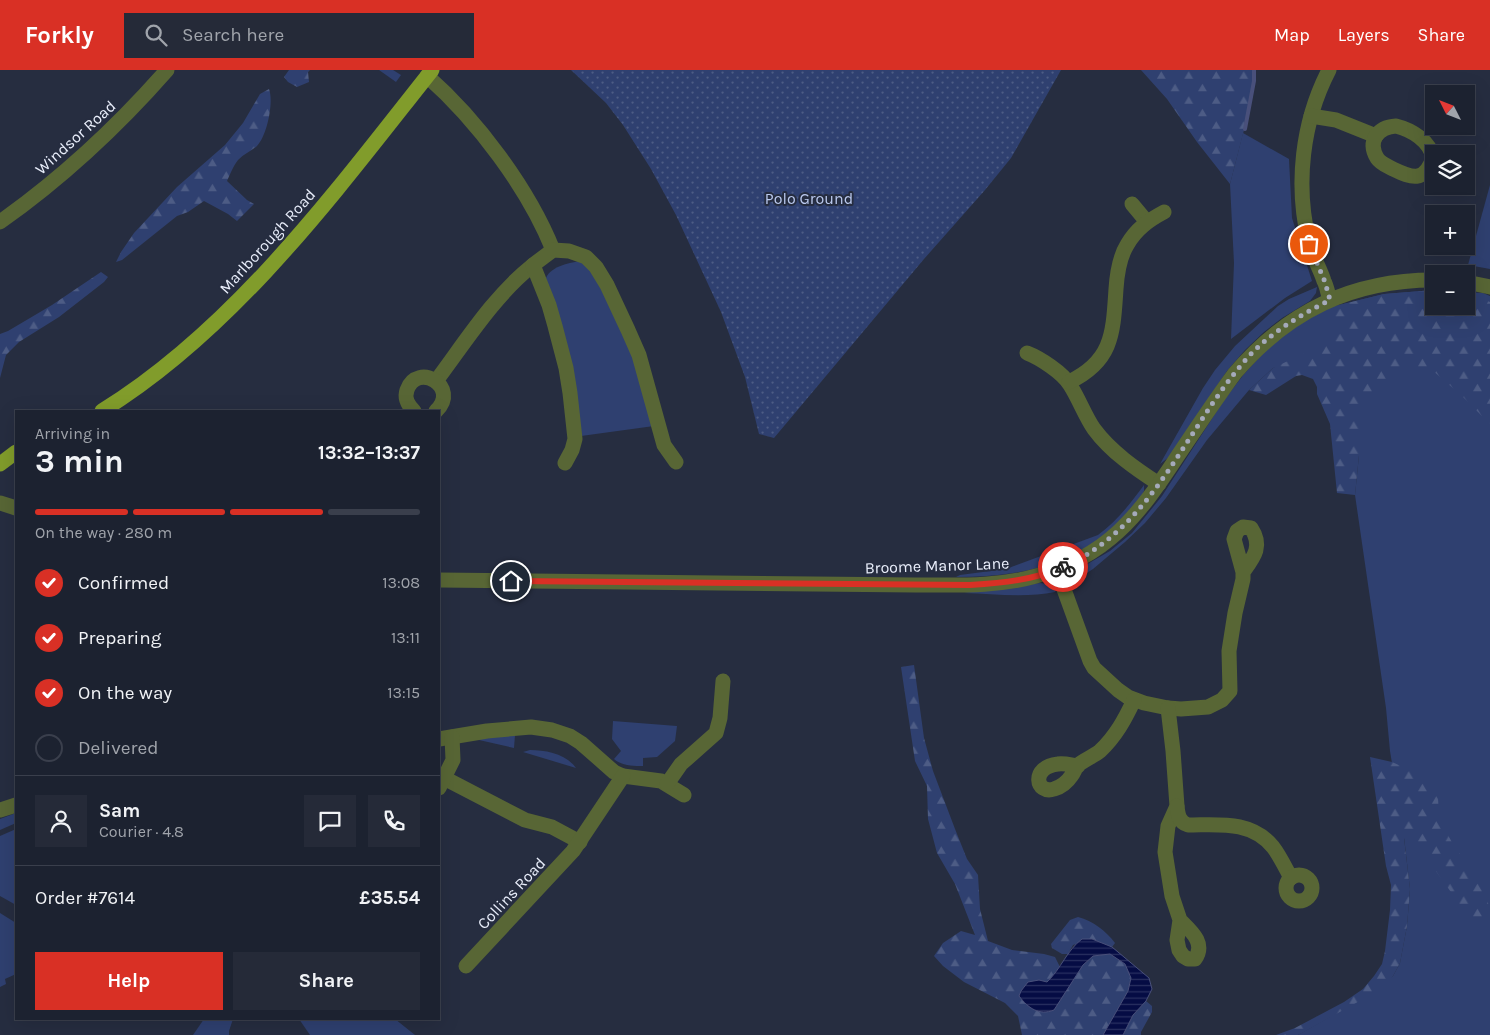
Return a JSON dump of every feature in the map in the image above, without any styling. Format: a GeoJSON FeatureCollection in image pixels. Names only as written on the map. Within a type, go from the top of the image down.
{"type":"FeatureCollection","features":[{"type":"Feature","properties":{"kind":"main road","name":"Marlborough Road"},"geometry":{"type":"LineString","coordinates":[[104,410],[138,389],[159,372],[211,326],[249,288],[313,219],[429,73]]}},
{"type":"Feature","properties":{"kind":"main road"},"geometry":{"type":"LineString","coordinates":[[0,451],[15,448]]}},
{"type":"Feature","properties":{"kind":"main road"},"geometry":{"type":"LineString","coordinates":[[0,464],[15,453]]}},
{"type":"Feature","properties":{"kind":"street","name":"Windsor Road"},"geometry":{"type":"LineString","coordinates":[[0,222],[90,150],[132,109],[167,70]]}},
{"type":"Feature","properties":{"kind":"street"},"geometry":{"type":"LineString","coordinates":[[1330,70],[1320,88],[1311,116],[1303,154],[1302,202],[1309,244],[1325,282],[1330,300]]}},
{"type":"Feature","properties":{"kind":"street"},"geometry":{"type":"LineString","coordinates":[[429,73],[491,146],[521,188],[546,231],[553,250]]}},
{"type":"Feature","properties":{"kind":"street"},"geometry":{"type":"LineString","coordinates":[[1311,116],[1336,120],[1376,136]]}},
{"type":"Feature","properties":{"kind":"street"},"geometry":{"type":"LineString","coordinates":[[1132,204],[1147,222]]}},
{"type":"Feature","properties":{"kind":"street"},"geometry":{"type":"LineString","coordinates":[[1069,382],[1080,377],[1094,366],[1108,345],[1114,326],[1117,276],[1122,258],[1131,239],[1147,222],[1164,212]]}},
{"type":"Feature","properties":{"kind":"street"},"geometry":{"type":"LineString","coordinates":[[436,381],[517,278],[553,250],[569,251],[586,258],[596,267],[607,285],[639,355],[664,445],[676,462]]}},
{"type":"Feature","properties":{"kind":"street"},"geometry":{"type":"LineString","coordinates":[[533,265],[549,305],[566,368],[574,439],[572,450],[565,463]]}},
{"type":"Feature","properties":{"kind":"street","name":"Broome Manor Lane"},"geometry":{"type":"LineString","coordinates":[[440,580],[948,585],[1007,582],[1035,577],[1057,570],[1090,554],[1109,540],[1135,515],[1159,484],[1222,391],[1250,355],[1282,328],[1303,314],[1354,290],[1388,282],[1425,280]]}},
{"type":"Feature","properties":{"kind":"street"},"geometry":{"type":"LineString","coordinates":[[1475,284],[1490,287]]}},
{"type":"Feature","properties":{"kind":"street"},"geometry":{"type":"LineString","coordinates":[[1027,353],[1043,361],[1069,382],[1100,437],[1134,467],[1159,484]]}},
{"type":"Feature","properties":{"kind":"street"},"geometry":{"type":"LineString","coordinates":[[413,410],[406,400],[406,394],[412,382],[417,378],[424,377],[436,381],[443,390],[443,402],[437,410]]}},
{"type":"Feature","properties":{"kind":"street"},"geometry":{"type":"LineString","coordinates":[[1,503],[15,508]]}},
{"type":"Feature","properties":{"kind":"street"},"geometry":{"type":"LineString","coordinates":[[1057,570],[1094,668],[1118,690],[1134,700],[1168,708],[1208,707],[1222,700],[1230,691],[1229,652],[1243,572]]}},
{"type":"Feature","properties":{"kind":"street"},"geometry":{"type":"LineString","coordinates":[[667,784],[681,764],[712,737],[718,728],[724,681]]}},
{"type":"Feature","properties":{"kind":"street"},"geometry":{"type":"LineString","coordinates":[[1078,766],[1092,758],[1112,738],[1123,722],[1134,700]]}},
{"type":"Feature","properties":{"kind":"street"},"geometry":{"type":"LineString","coordinates":[[1168,708],[1179,818],[1184,824],[1188,825],[1229,825],[1250,830],[1260,835],[1273,848],[1291,878]]}},
{"type":"Feature","properties":{"kind":"street"},"geometry":{"type":"LineString","coordinates":[[580,842],[552,827],[525,820],[442,783],[453,760],[445,738],[487,731],[531,728],[562,732],[581,743],[607,767],[623,776],[655,780],[667,784],[684,794]]}},
{"type":"Feature","properties":{"kind":"street","name":"Collins Road"},"geometry":{"type":"LineString","coordinates":[[466,966],[568,857],[580,842],[623,776]]}},
{"type":"Feature","properties":{"kind":"street"},"geometry":{"type":"LineString","coordinates":[[0,810],[15,805]]}},
{"type":"Feature","properties":{"kind":"street"},"geometry":{"type":"LineString","coordinates":[[1177,806],[1168,826],[1165,852],[1172,896],[1180,920]]}},
{"type":"Feature","properties":{"kind":"green space"},"geometry":{"type":"Polygon","coordinates":[[[289,70],[310,70],[308,72],[309,82],[297,87],[288,82],[284,77],[289,70]]]}},
{"type":"Feature","properties":{"kind":"green space"},"geometry":{"type":"Polygon","coordinates":[[[379,70],[393,70],[401,75],[396,82],[379,70]]]}},
{"type":"Feature","properties":{"kind":"green space","name":"Polo Ground"},"geometry":{"type":"Polygon","coordinates":[[[571,70],[1061,70],[1011,158],[774,438],[759,434],[745,377],[721,312],[676,215],[651,169],[623,125],[606,103],[571,70]]]}},
{"type":"Feature","properties":{"kind":"green space"},"geometry":{"type":"Polygon","coordinates":[[[1141,70],[1255,70],[1252,99],[1230,184],[1197,142],[1167,99],[1141,70]]]}},
{"type":"Feature","properties":{"kind":"green space"},"geometry":{"type":"Polygon","coordinates":[[[269,89],[271,102],[264,135],[257,146],[238,160],[227,181],[254,204],[237,221],[204,201],[188,212],[177,216],[122,260],[116,262],[134,233],[177,187],[225,145],[243,123],[260,94],[269,89]]]}},
{"type":"Feature","properties":{"kind":"green space"},"geometry":{"type":"Polygon","coordinates":[[[1243,133],[1289,159],[1292,218],[1312,281],[1285,298],[1231,339],[1234,263],[1230,184],[1243,133]]]}},
{"type":"Feature","properties":{"kind":"green space"},"geometry":{"type":"Polygon","coordinates":[[[1490,185],[1490,269],[1468,265],[1471,255],[1475,255],[1475,240],[1490,185]]]}},
{"type":"Feature","properties":{"kind":"green space"},"geometry":{"type":"Polygon","coordinates":[[[582,261],[590,266],[632,352],[654,426],[581,436],[546,278],[552,270],[582,261]]]}},
{"type":"Feature","properties":{"kind":"green space"},"geometry":{"type":"Polygon","coordinates":[[[101,272],[108,277],[104,282],[59,317],[19,342],[6,355],[0,378],[0,334],[52,305],[101,272]]]}},
{"type":"Feature","properties":{"kind":"green space"},"geometry":{"type":"Polygon","coordinates":[[[1317,287],[1316,293],[1310,301],[1282,318],[1245,350],[1227,371],[1169,457],[1160,464],[1203,388],[1235,346],[1278,306],[1317,287]]]}},
{"type":"Feature","properties":{"kind":"green space"},"geometry":{"type":"Polygon","coordinates":[[[1425,291],[1425,315],[1475,315],[1475,293],[1483,293],[1490,296],[1490,327],[1273,368],[1249,390],[1207,440],[1166,498],[1145,523],[1093,569],[1071,583],[1073,575],[1077,570],[1110,551],[1132,533],[1162,496],[1224,400],[1266,350],[1286,333],[1331,307],[1384,294],[1425,291]]]}},
{"type":"Feature","properties":{"kind":"green space"},"geometry":{"type":"Polygon","coordinates":[[[1425,291],[1425,315],[1475,315],[1475,296],[1490,302],[1490,424],[1431,369],[1408,367],[1374,391],[1359,410],[1359,455],[1355,495],[1337,493],[1330,424],[1317,394],[1317,387],[1313,379],[1302,375],[1296,376],[1266,395],[1249,390],[1273,368],[1320,346],[1321,340],[1332,330],[1327,319],[1331,307],[1384,294],[1425,291]]]}},
{"type":"Feature","properties":{"kind":"green space"},"geometry":{"type":"Polygon","coordinates":[[[1490,343],[1490,1035],[1298,1035],[1361,999],[1393,976],[1400,963],[1407,926],[1410,889],[1355,495],[1359,455],[1359,410],[1322,366],[1490,343]]]}},
{"type":"Feature","properties":{"kind":"green space"},"geometry":{"type":"Polygon","coordinates":[[[1144,485],[1141,498],[1114,526],[1089,546],[1072,555],[1035,569],[1015,573],[956,577],[1006,569],[1098,535],[1117,518],[1144,485]]]}},
{"type":"Feature","properties":{"kind":"green space"},"geometry":{"type":"Polygon","coordinates":[[[1040,583],[1048,584],[1057,589],[1055,592],[1033,595],[964,593],[1040,583]]]}},
{"type":"Feature","properties":{"kind":"green space"},"geometry":{"type":"Polygon","coordinates":[[[914,665],[924,738],[933,771],[955,829],[967,859],[978,875],[980,909],[988,941],[1012,950],[1055,957],[1060,967],[1055,974],[1047,982],[1039,980],[1019,996],[1083,965],[1093,956],[1110,954],[1125,964],[1131,977],[1128,991],[1103,1035],[1022,1035],[1018,1016],[1005,1003],[964,982],[943,966],[934,956],[943,943],[961,931],[975,935],[955,884],[937,853],[928,819],[927,786],[915,761],[901,667],[914,665]]]}},
{"type":"Feature","properties":{"kind":"green space"},"geometry":{"type":"Polygon","coordinates":[[[613,721],[677,726],[675,741],[657,757],[643,758],[643,766],[624,764],[614,759],[621,751],[612,739],[613,721]]]}},
{"type":"Feature","properties":{"kind":"green space"},"geometry":{"type":"Polygon","coordinates":[[[515,735],[514,748],[479,740],[479,737],[515,735]]]}},
{"type":"Feature","properties":{"kind":"green space"},"geometry":{"type":"Polygon","coordinates":[[[530,750],[561,756],[576,768],[523,752],[530,750]]]}},
{"type":"Feature","properties":{"kind":"green space"},"geometry":{"type":"Polygon","coordinates":[[[1370,757],[1392,762],[1421,775],[1430,784],[1438,797],[1439,819],[1454,846],[1481,882],[1489,906],[1487,915],[1476,927],[1428,860],[1404,838],[1410,889],[1407,926],[1400,963],[1393,976],[1381,989],[1302,1033],[1298,1035],[1276,1035],[1295,1028],[1344,1002],[1363,989],[1382,964],[1390,910],[1391,885],[1386,866],[1370,757]]]}},
{"type":"Feature","properties":{"kind":"green space"},"geometry":{"type":"Polygon","coordinates":[[[15,813],[15,823],[0,830],[0,819],[15,813]]]}},
{"type":"Feature","properties":{"kind":"green space"},"geometry":{"type":"Polygon","coordinates":[[[15,829],[15,904],[0,896],[0,836],[15,829]]]}},
{"type":"Feature","properties":{"kind":"green space"},"geometry":{"type":"Polygon","coordinates":[[[0,913],[15,922],[15,974],[5,979],[6,984],[0,987],[0,913]]]}},
{"type":"Feature","properties":{"kind":"green space"},"geometry":{"type":"Polygon","coordinates":[[[1078,917],[1089,921],[1108,934],[1115,943],[1112,947],[1092,939],[1073,945],[1068,954],[1062,954],[1052,948],[1051,944],[1070,920],[1078,917]]]}},
{"type":"Feature","properties":{"kind":"green space"},"geometry":{"type":"Polygon","coordinates":[[[1146,1001],[1152,1006],[1152,1012],[1141,1035],[1123,1035],[1133,1015],[1146,1001]]]}},
{"type":"Feature","properties":{"kind":"green space"},"geometry":{"type":"Polygon","coordinates":[[[203,1020],[233,1020],[229,1035],[193,1035],[203,1020]]]}},
{"type":"Feature","properties":{"kind":"green space"},"geometry":{"type":"Polygon","coordinates":[[[300,1020],[396,1020],[415,1035],[310,1035],[300,1020]]]}},
{"type":"Feature","properties":{"kind":"shaded area"},"geometry":{"type":"Polygon","coordinates":[[[1082,939],[1092,939],[1112,947],[1149,978],[1152,989],[1146,1001],[1133,1015],[1123,1035],[1103,1035],[1128,991],[1131,978],[1125,964],[1110,954],[1093,956],[1083,965],[1054,1010],[1043,1012],[1034,1010],[1019,996],[1028,982],[1039,980],[1047,982],[1082,939]]]}},
{"type":"Feature","properties":{"kind":"waterway"},"geometry":{"type":"LineString","coordinates":[[1245,129],[1254,81],[1254,70]]}},
{"type":"Feature","properties":{"kind":"way so far"},"geometry":{"type":"LineString","coordinates":[[1063,567],[1090,554],[1103,545],[1135,515],[1159,484],[1222,391],[1250,355],[1282,328],[1303,314],[1330,300],[1325,282],[1309,244]]}},
{"type":"Feature","properties":{"kind":"route"},"geometry":{"type":"LineString","coordinates":[[511,581],[970,585],[993,584],[1035,577],[1063,567]]}}]}
